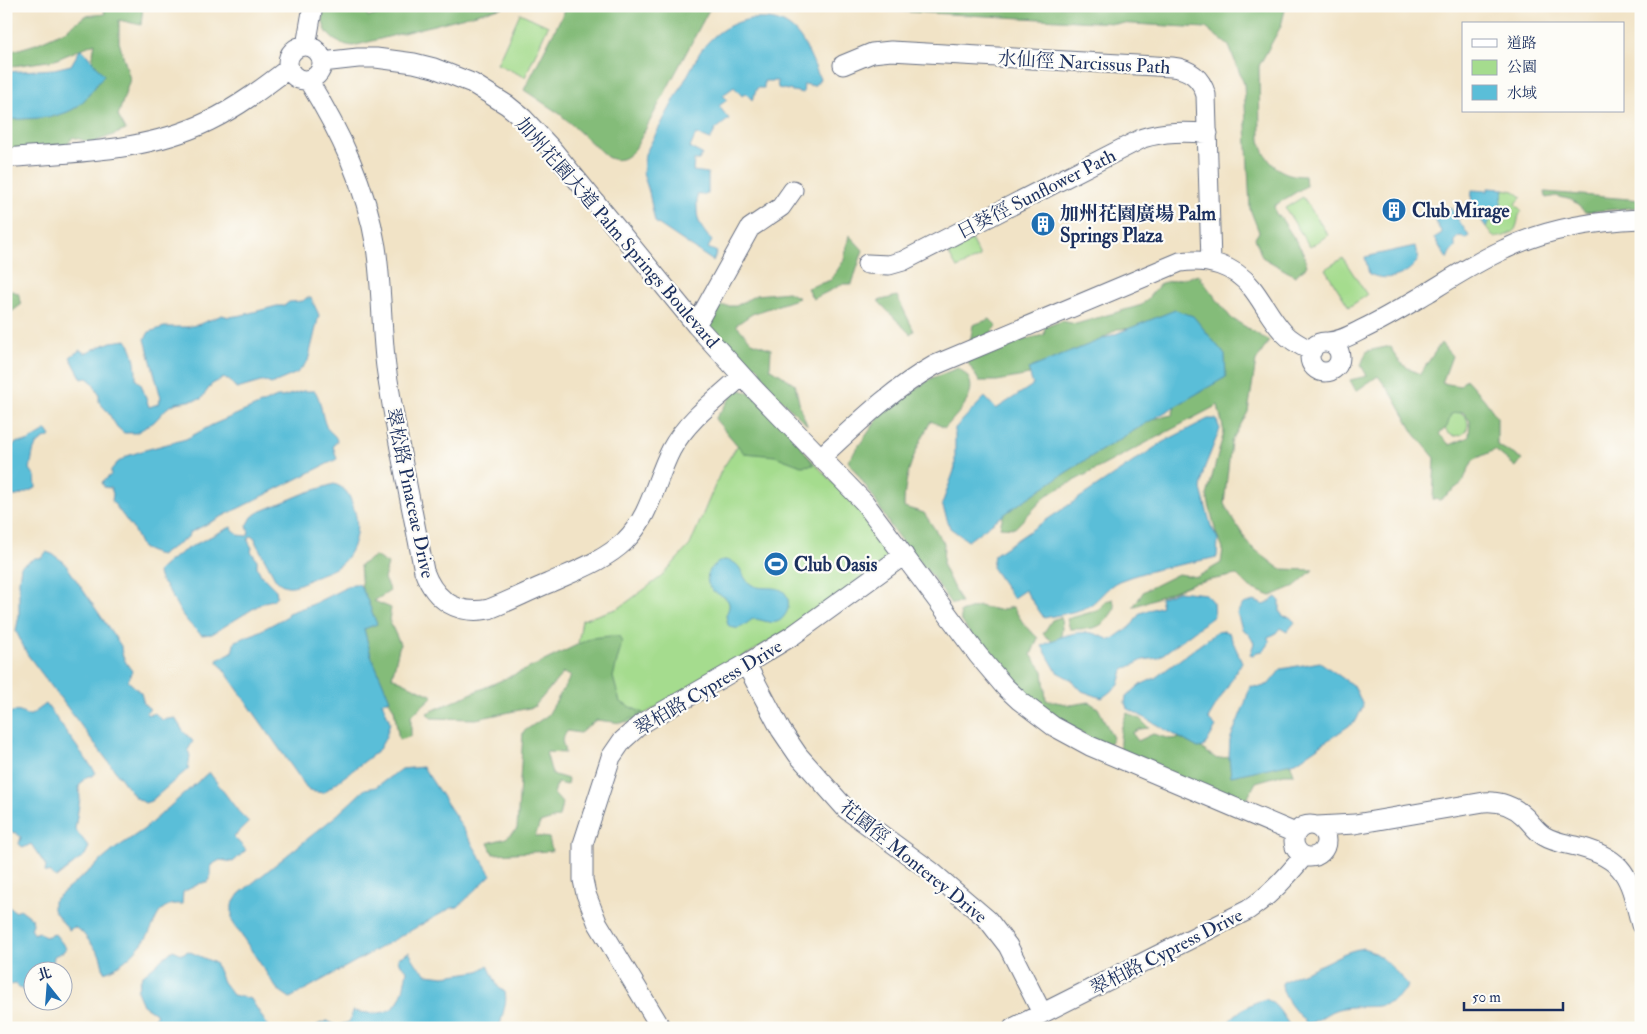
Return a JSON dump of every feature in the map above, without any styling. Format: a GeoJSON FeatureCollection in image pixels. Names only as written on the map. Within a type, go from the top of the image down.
{"type":"FeatureCollection","features":[{"type":"Feature","properties":{"kind":"street"},"geometry":{"type":"LineString","coordinates":[[306,46],[313,6]]}},
{"type":"Feature","properties":{"kind":"street"},"geometry":{"type":"LineString","coordinates":[[306,46],[317,51],[321,56],[322,62],[319,73],[308,80],[296,78],[289,68],[290,55],[294,50],[306,46]]}},
{"type":"Feature","properties":{"kind":"street","name":"水仙徑 Narcissus Path"},"geometry":{"type":"LineString","coordinates":[[844,65],[872,53],[891,51],[1180,68],[1195,75],[1204,88],[1207,103],[1211,262]]}},
{"type":"Feature","properties":{"kind":"street","name":"加州花園大道 Palm Springs Boulevard"},"geometry":{"type":"LineString","coordinates":[[322,62],[358,58],[414,63],[434,68],[466,81],[507,105],[523,118],[551,148],[696,325],[742,376],[864,502],[991,671],[1020,701],[1053,726],[1090,746],[1296,833]]}},
{"type":"Feature","properties":{"kind":"street"},"geometry":{"type":"LineString","coordinates":[[6,158],[113,148],[169,137],[201,125],[228,111],[247,100],[289,68]]}},
{"type":"Feature","properties":{"kind":"street","name":"翠松路 Pinaceae Drive"},"geometry":{"type":"LineString","coordinates":[[308,80],[345,145],[364,194],[376,246],[383,342],[390,389],[424,571],[433,589],[447,602],[464,609],[489,609],[591,563],[615,550],[630,536],[642,519],[665,463],[678,439],[693,422],[742,376]]}},
{"type":"Feature","properties":{"kind":"street","name":"日葵徑 Sunflower Path"},"geometry":{"type":"LineString","coordinates":[[867,264],[889,265],[903,262],[1142,138],[1170,132],[1208,133]]}},
{"type":"Feature","properties":{"kind":"street"},"geometry":{"type":"LineString","coordinates":[[696,325],[750,228],[780,207],[793,190]]}},
{"type":"Feature","properties":{"kind":"street"},"geometry":{"type":"LineString","coordinates":[[1396,312],[1346,354],[1339,364],[1329,372],[1321,371],[1312,363],[1311,355],[1320,347],[1343,339],[1396,312],[1461,272],[1505,249],[1528,239],[1580,226],[1600,222],[1641,219]]}},
{"type":"Feature","properties":{"kind":"street"},"geometry":{"type":"LineString","coordinates":[[820,458],[887,396],[918,375],[1170,265],[1190,260],[1211,262],[1229,268],[1246,280],[1282,331],[1296,343],[1320,347],[1335,346],[1340,357],[1339,364]]}},
{"type":"Feature","properties":{"kind":"street","name":"翠柏路 Cypress Drive"},"geometry":{"type":"LineString","coordinates":[[661,1028],[591,909],[582,880],[583,844],[606,766],[622,741],[641,724],[746,664],[807,626],[904,555]]}},
{"type":"Feature","properties":{"kind":"street","name":"花園徑 Monterey Drive"},"geometry":{"type":"LineString","coordinates":[[746,664],[781,730],[798,755],[846,809],[932,872],[988,920],[1008,946],[1042,1013]]}},
{"type":"Feature","properties":{"kind":"street"},"geometry":{"type":"LineString","coordinates":[[1322,833],[1355,824],[1484,802],[1503,804],[1519,812],[1536,830],[1550,839],[1598,852],[1619,867],[1633,871],[1631,888],[1641,925]]}},
{"type":"Feature","properties":{"kind":"street"},"geometry":{"type":"LineString","coordinates":[[1311,824],[1322,833],[1326,845],[1320,854],[1309,857],[1304,856],[1296,849],[1294,844],[1296,833],[1305,825],[1311,824]]}},
{"type":"Feature","properties":{"kind":"street","name":"翠柏路 Cypress Drive"},"geometry":{"type":"LineString","coordinates":[[1013,1028],[1248,910],[1277,887],[1304,856]]}},
{"type":"Feature","properties":{"kind":"green space"},"geometry":{"type":"Polygon","coordinates":[[[103,6],[143,6],[141,25],[119,20],[119,42],[130,79],[118,116],[126,130],[92,143],[73,137],[65,148],[6,155],[6,105],[90,71],[95,43],[55,60],[6,67],[6,53],[36,44],[65,31],[85,16],[105,14],[103,6]]]}},
{"type":"Feature","properties":{"kind":"green space"},"geometry":{"type":"Polygon","coordinates":[[[323,6],[366,6],[368,17],[411,6],[507,6],[353,46],[338,42],[328,34],[323,22],[323,6]]]}},
{"type":"Feature","properties":{"kind":"green space"},"geometry":{"type":"Polygon","coordinates":[[[567,6],[711,6],[635,149],[622,159],[616,160],[607,157],[560,114],[524,90],[567,6]]]}},
{"type":"Feature","properties":{"kind":"green space"},"geometry":{"type":"Polygon","coordinates":[[[802,6],[1286,6],[1281,26],[1259,66],[1260,140],[1266,156],[1276,167],[1289,174],[1305,176],[1306,186],[1274,206],[1276,214],[1281,218],[1303,252],[1307,266],[1295,276],[1262,257],[1255,238],[1259,232],[1250,209],[1244,84],[1229,46],[1206,28],[802,6]]]}},
{"type":"Feature","properties":{"kind":"green space"},"geometry":{"type":"Polygon","coordinates":[[[520,13],[548,26],[525,77],[497,64],[520,13]]]}},
{"type":"Feature","properties":{"kind":"green space"},"geometry":{"type":"Polygon","coordinates":[[[1504,189],[1514,191],[1522,197],[1515,204],[1522,211],[1513,232],[1504,236],[1494,237],[1486,227],[1500,206],[1504,189]]]}},
{"type":"Feature","properties":{"kind":"green space"},"geometry":{"type":"Polygon","coordinates":[[[1545,192],[1641,200],[1641,207],[1585,212],[1572,200],[1556,196],[1546,198],[1545,192]]]}},
{"type":"Feature","properties":{"kind":"green space"},"geometry":{"type":"Polygon","coordinates":[[[1303,197],[1328,235],[1310,247],[1285,208],[1303,197]]]}},
{"type":"Feature","properties":{"kind":"green space"},"geometry":{"type":"Polygon","coordinates":[[[849,235],[863,250],[852,284],[843,284],[813,299],[807,288],[831,280],[844,260],[849,235]]]}},
{"type":"Feature","properties":{"kind":"green space"},"geometry":{"type":"Polygon","coordinates":[[[971,239],[980,257],[957,268],[947,251],[971,239]]]}},
{"type":"Feature","properties":{"kind":"green space"},"geometry":{"type":"Polygon","coordinates":[[[1343,258],[1367,295],[1349,307],[1325,269],[1343,258]]]}},
{"type":"Feature","properties":{"kind":"green space"},"geometry":{"type":"Polygon","coordinates":[[[1198,275],[1231,318],[1269,341],[1256,361],[1248,412],[1231,442],[1224,504],[1249,545],[1280,569],[1313,570],[1295,586],[1271,596],[1250,588],[1237,575],[1194,583],[1133,607],[1144,591],[1178,574],[1197,577],[1221,563],[1223,549],[1216,533],[1207,496],[1224,432],[1218,405],[1047,495],[1015,528],[1000,527],[1005,507],[1138,422],[1172,415],[1181,391],[1162,327],[1117,329],[1077,356],[1040,373],[997,381],[979,381],[967,361],[1005,345],[1044,335],[1045,327],[1062,321],[1076,324],[1142,305],[1161,283],[1198,275]]]}},
{"type":"Feature","properties":{"kind":"green space"},"geometry":{"type":"Polygon","coordinates":[[[6,289],[18,293],[22,304],[6,316],[6,289]]]}},
{"type":"Feature","properties":{"kind":"green space"},"geometry":{"type":"Polygon","coordinates":[[[788,292],[799,298],[752,314],[736,325],[752,342],[771,349],[770,368],[795,384],[800,407],[807,425],[772,390],[757,366],[730,360],[702,332],[717,306],[736,306],[756,295],[788,292]]]}},
{"type":"Feature","properties":{"kind":"green space"},"geometry":{"type":"Polygon","coordinates":[[[897,296],[914,331],[910,334],[878,301],[897,296]]]}},
{"type":"Feature","properties":{"kind":"green space"},"geometry":{"type":"Polygon","coordinates":[[[990,319],[997,326],[990,334],[970,343],[973,325],[990,319]]]}},
{"type":"Feature","properties":{"kind":"green space"},"geometry":{"type":"Polygon","coordinates":[[[1441,343],[1452,356],[1442,383],[1460,386],[1466,379],[1484,399],[1497,417],[1497,445],[1522,459],[1516,467],[1495,450],[1473,460],[1462,483],[1440,500],[1433,499],[1435,458],[1414,433],[1393,396],[1378,376],[1356,391],[1350,380],[1367,376],[1361,365],[1367,351],[1391,346],[1395,356],[1402,363],[1420,374],[1441,343]],[[1463,412],[1451,414],[1447,427],[1439,434],[1450,445],[1469,437],[1470,421],[1463,412]]]}},
{"type":"Feature","properties":{"kind":"green space"},"geometry":{"type":"Polygon","coordinates":[[[958,368],[966,375],[970,383],[971,390],[968,398],[945,428],[931,421],[920,442],[908,473],[904,507],[924,513],[944,543],[943,566],[961,603],[951,604],[932,576],[908,550],[891,527],[872,495],[848,461],[884,410],[932,378],[958,368]]]}},
{"type":"Feature","properties":{"kind":"green space"},"geometry":{"type":"Polygon","coordinates":[[[737,389],[756,395],[796,439],[814,465],[801,466],[775,456],[744,453],[715,419],[737,389]]]}},
{"type":"Feature","properties":{"kind":"green space"},"geometry":{"type":"Polygon","coordinates":[[[1456,412],[1465,415],[1468,424],[1465,433],[1456,436],[1447,433],[1444,424],[1447,415],[1456,412]]]}},
{"type":"Feature","properties":{"kind":"green space","name":"Club Oasis"},"geometry":{"type":"Polygon","coordinates":[[[776,422],[898,552],[803,622],[629,723],[568,702],[582,620],[619,608],[661,577],[690,545],[721,471],[743,437],[776,422]]]}},
{"type":"Feature","properties":{"kind":"green space"},"geometry":{"type":"Polygon","coordinates":[[[375,556],[388,564],[384,579],[390,591],[374,601],[391,608],[389,620],[400,644],[392,677],[433,696],[411,716],[411,736],[399,740],[394,709],[371,673],[364,653],[364,615],[360,565],[375,556]]]}},
{"type":"Feature","properties":{"kind":"green space"},"geometry":{"type":"Polygon","coordinates":[[[1113,599],[1115,608],[1106,621],[1097,627],[1070,629],[1067,619],[1099,610],[1106,601],[1113,599]]]}},
{"type":"Feature","properties":{"kind":"green space"},"geometry":{"type":"Polygon","coordinates":[[[979,606],[998,610],[1013,607],[1025,626],[1038,638],[1031,655],[1043,671],[1046,700],[1071,705],[1089,702],[1098,708],[1113,738],[1107,746],[1071,729],[995,672],[961,620],[960,612],[979,606]]]}},
{"type":"Feature","properties":{"kind":"green space"},"geometry":{"type":"Polygon","coordinates":[[[1061,617],[1060,642],[1055,643],[1043,634],[1052,620],[1061,617]]]}},
{"type":"Feature","properties":{"kind":"green space"},"geometry":{"type":"Polygon","coordinates":[[[619,636],[622,642],[613,677],[620,702],[643,713],[622,723],[596,720],[580,733],[567,731],[562,740],[565,753],[546,752],[552,774],[568,779],[567,785],[557,783],[554,794],[562,803],[559,817],[540,823],[535,836],[549,838],[552,851],[493,854],[488,843],[506,838],[517,829],[523,732],[548,715],[571,676],[563,673],[534,707],[476,719],[431,718],[427,713],[536,665],[591,638],[619,636]]]}},
{"type":"Feature","properties":{"kind":"green space"},"geometry":{"type":"Polygon","coordinates":[[[1127,713],[1140,719],[1149,728],[1140,729],[1132,733],[1138,741],[1153,734],[1170,739],[1189,737],[1217,759],[1286,750],[1294,774],[1284,774],[1256,782],[1247,799],[1230,806],[1121,761],[1120,737],[1127,713]]]}},
{"type":"Feature","properties":{"kind":"water"},"geometry":{"type":"Polygon","coordinates":[[[750,19],[775,20],[793,30],[805,45],[820,79],[814,86],[804,84],[803,93],[778,88],[777,81],[764,81],[764,88],[757,88],[752,100],[746,93],[742,96],[734,87],[723,95],[727,100],[719,106],[729,119],[716,129],[710,140],[696,134],[690,148],[702,154],[699,160],[694,160],[693,171],[708,173],[708,194],[697,195],[698,215],[700,224],[712,241],[708,248],[717,252],[713,261],[655,222],[643,173],[645,154],[700,52],[722,30],[750,19]]]}},
{"type":"Feature","properties":{"kind":"water"},"geometry":{"type":"Polygon","coordinates":[[[81,48],[104,75],[83,101],[75,108],[60,115],[6,120],[6,72],[54,69],[71,65],[81,48]]]}},
{"type":"Feature","properties":{"kind":"water"},"geometry":{"type":"Polygon","coordinates":[[[1488,188],[1504,189],[1500,206],[1486,227],[1471,205],[1472,190],[1488,191],[1488,188]]]}},
{"type":"Feature","properties":{"kind":"water"},"geometry":{"type":"Polygon","coordinates":[[[1450,207],[1469,236],[1465,239],[1462,236],[1457,237],[1455,248],[1450,252],[1447,259],[1434,238],[1442,233],[1433,218],[1450,207]]]}},
{"type":"Feature","properties":{"kind":"water"},"geometry":{"type":"Polygon","coordinates":[[[1415,246],[1418,260],[1402,274],[1383,278],[1369,274],[1365,257],[1415,246]]]}},
{"type":"Feature","properties":{"kind":"water"},"geometry":{"type":"Polygon","coordinates":[[[306,298],[311,298],[319,315],[308,361],[297,373],[271,384],[264,381],[237,389],[229,380],[224,378],[212,384],[201,399],[176,403],[167,408],[154,422],[136,433],[124,433],[117,427],[99,402],[99,394],[93,383],[87,378],[82,379],[70,357],[80,350],[85,353],[111,342],[126,340],[134,358],[136,380],[141,384],[149,407],[158,404],[161,398],[145,339],[149,332],[164,327],[187,327],[200,324],[222,315],[229,317],[284,306],[289,302],[303,301],[306,298]]]}},
{"type":"Feature","properties":{"kind":"water"},"geometry":{"type":"Polygon","coordinates":[[[1175,310],[1193,316],[1225,355],[1226,377],[1062,475],[968,541],[950,528],[942,504],[955,468],[955,428],[985,397],[996,409],[1033,385],[1028,369],[1175,310]]]}},
{"type":"Feature","properties":{"kind":"water"},"geometry":{"type":"Polygon","coordinates":[[[303,391],[315,391],[317,395],[326,426],[337,441],[333,446],[337,459],[189,533],[188,537],[160,556],[142,548],[133,529],[112,501],[113,494],[111,488],[104,487],[102,482],[111,475],[111,470],[117,463],[127,456],[186,439],[212,425],[277,397],[303,391]]]}},
{"type":"Feature","properties":{"kind":"water"},"geometry":{"type":"Polygon","coordinates":[[[1208,419],[1216,419],[1220,429],[1204,469],[1201,489],[1211,526],[1218,539],[1217,557],[1155,570],[1119,581],[1114,583],[1089,606],[1074,612],[1044,618],[1025,590],[1013,598],[992,567],[994,555],[1163,442],[1208,419]]]}},
{"type":"Feature","properties":{"kind":"water"},"geometry":{"type":"Polygon","coordinates":[[[47,430],[51,436],[34,448],[32,457],[30,469],[35,476],[36,488],[6,499],[6,449],[18,442],[27,442],[47,430]]]}},
{"type":"Feature","properties":{"kind":"water"},"geometry":{"type":"Polygon","coordinates":[[[334,484],[341,487],[348,495],[352,502],[357,522],[353,546],[349,554],[338,566],[295,586],[285,586],[276,580],[255,538],[249,537],[248,541],[252,548],[251,551],[257,560],[257,567],[261,575],[276,590],[277,596],[212,634],[202,635],[190,625],[160,579],[158,571],[183,551],[231,527],[238,535],[247,536],[249,533],[247,526],[252,517],[257,513],[305,493],[334,484]]]}},
{"type":"Feature","properties":{"kind":"water"},"geometry":{"type":"Polygon","coordinates":[[[46,552],[64,562],[121,646],[123,656],[132,671],[128,681],[141,693],[144,704],[150,709],[146,712],[148,715],[155,713],[162,720],[175,718],[183,731],[193,741],[188,750],[190,756],[188,769],[151,801],[145,803],[135,797],[27,654],[16,631],[19,615],[21,566],[35,558],[42,558],[46,552]]]}},
{"type":"Feature","properties":{"kind":"water"},"geometry":{"type":"Polygon","coordinates":[[[724,560],[735,563],[752,585],[778,589],[786,594],[788,608],[782,619],[778,622],[770,622],[753,619],[739,628],[728,625],[726,616],[729,603],[725,597],[712,590],[707,581],[712,568],[724,560]]]}},
{"type":"Feature","properties":{"kind":"water"},"geometry":{"type":"Polygon","coordinates":[[[353,584],[359,584],[362,589],[377,624],[364,629],[371,655],[390,700],[382,702],[390,722],[386,737],[378,751],[323,793],[309,791],[217,660],[232,652],[235,641],[256,633],[286,617],[288,613],[311,605],[353,584]]]}},
{"type":"Feature","properties":{"kind":"water"},"geometry":{"type":"Polygon","coordinates":[[[1178,591],[1206,594],[1213,603],[1214,616],[1158,658],[1143,660],[1123,670],[1119,685],[1102,698],[1082,691],[1072,680],[1057,672],[1042,646],[1060,638],[1086,632],[1111,640],[1132,625],[1140,613],[1162,606],[1160,598],[1178,591]]]}},
{"type":"Feature","properties":{"kind":"water"},"geometry":{"type":"Polygon","coordinates":[[[1276,597],[1280,601],[1280,612],[1283,616],[1290,617],[1295,622],[1287,632],[1280,628],[1275,634],[1268,637],[1270,641],[1263,651],[1257,652],[1252,656],[1250,655],[1254,643],[1248,633],[1242,629],[1237,613],[1243,604],[1254,601],[1265,605],[1276,597]]]}},
{"type":"Feature","properties":{"kind":"water"},"geometry":{"type":"Polygon","coordinates":[[[1224,631],[1229,633],[1242,662],[1208,719],[1216,727],[1204,747],[1198,748],[1127,708],[1125,703],[1126,697],[1140,685],[1155,678],[1217,632],[1224,631]]]}},
{"type":"Feature","properties":{"kind":"water"},"geometry":{"type":"Polygon","coordinates":[[[1320,662],[1355,687],[1363,706],[1356,721],[1296,762],[1231,776],[1230,740],[1250,686],[1261,687],[1269,684],[1281,669],[1320,662]]]}},
{"type":"Feature","properties":{"kind":"water"},"geometry":{"type":"Polygon","coordinates":[[[46,704],[96,773],[84,779],[79,786],[80,799],[75,829],[89,847],[85,855],[56,878],[50,873],[45,872],[46,866],[31,844],[23,848],[19,844],[21,837],[16,833],[10,832],[6,825],[6,715],[16,711],[31,715],[46,704]]]}},
{"type":"Feature","properties":{"kind":"water"},"geometry":{"type":"Polygon","coordinates":[[[423,767],[491,875],[458,907],[451,908],[290,998],[277,989],[232,921],[232,905],[239,894],[337,815],[365,789],[376,787],[401,769],[423,767]]]}},
{"type":"Feature","properties":{"kind":"water"},"geometry":{"type":"Polygon","coordinates":[[[209,772],[238,811],[249,822],[234,837],[246,850],[233,862],[220,860],[211,865],[211,875],[207,883],[201,883],[183,892],[182,904],[173,904],[162,910],[138,949],[122,963],[104,972],[100,955],[82,932],[74,927],[69,930],[53,910],[53,901],[115,849],[143,830],[209,772]]]}},
{"type":"Feature","properties":{"kind":"water"},"geometry":{"type":"Polygon","coordinates":[[[6,905],[16,912],[20,909],[32,918],[33,924],[31,929],[33,934],[39,932],[45,937],[55,934],[66,948],[63,952],[54,956],[53,962],[22,962],[22,990],[16,984],[10,985],[6,981],[6,905]]]}},
{"type":"Feature","properties":{"kind":"water"},"geometry":{"type":"Polygon","coordinates":[[[1363,948],[1376,954],[1394,969],[1408,986],[1400,995],[1384,1005],[1338,1009],[1307,1024],[1288,1000],[1282,983],[1344,953],[1363,948]]]}},
{"type":"Feature","properties":{"kind":"water"},"geometry":{"type":"Polygon","coordinates":[[[173,950],[182,954],[188,951],[215,963],[223,982],[233,995],[251,999],[269,1028],[168,1028],[161,1020],[153,1028],[147,1028],[157,1014],[143,1005],[137,991],[142,976],[173,950]]]}},
{"type":"Feature","properties":{"kind":"water"},"geometry":{"type":"Polygon","coordinates":[[[409,952],[417,965],[427,974],[444,976],[479,971],[488,965],[498,987],[505,992],[506,1001],[500,1028],[318,1028],[317,1025],[327,1021],[337,1026],[349,1022],[353,1011],[377,1013],[393,1008],[402,994],[407,970],[399,963],[398,958],[409,952]]]}},
{"type":"Feature","properties":{"kind":"water"},"geometry":{"type":"Polygon","coordinates":[[[1266,999],[1277,1008],[1291,1028],[1230,1028],[1230,1020],[1238,1013],[1266,999]]]}},
{"type":"Feature","properties":{"kind":"place","name":"Club Mirage"},"geometry":{"type":"Point","coordinates":[1394,210]}},
{"type":"Feature","properties":{"kind":"place","name":"加州花園廣場 Palm Springs Plaza"},"geometry":{"type":"Point","coordinates":[1043,224]}},
{"type":"Feature","properties":{"kind":"place","name":"Club Oasis"},"geometry":{"type":"Point","coordinates":[776,564]}}]}
